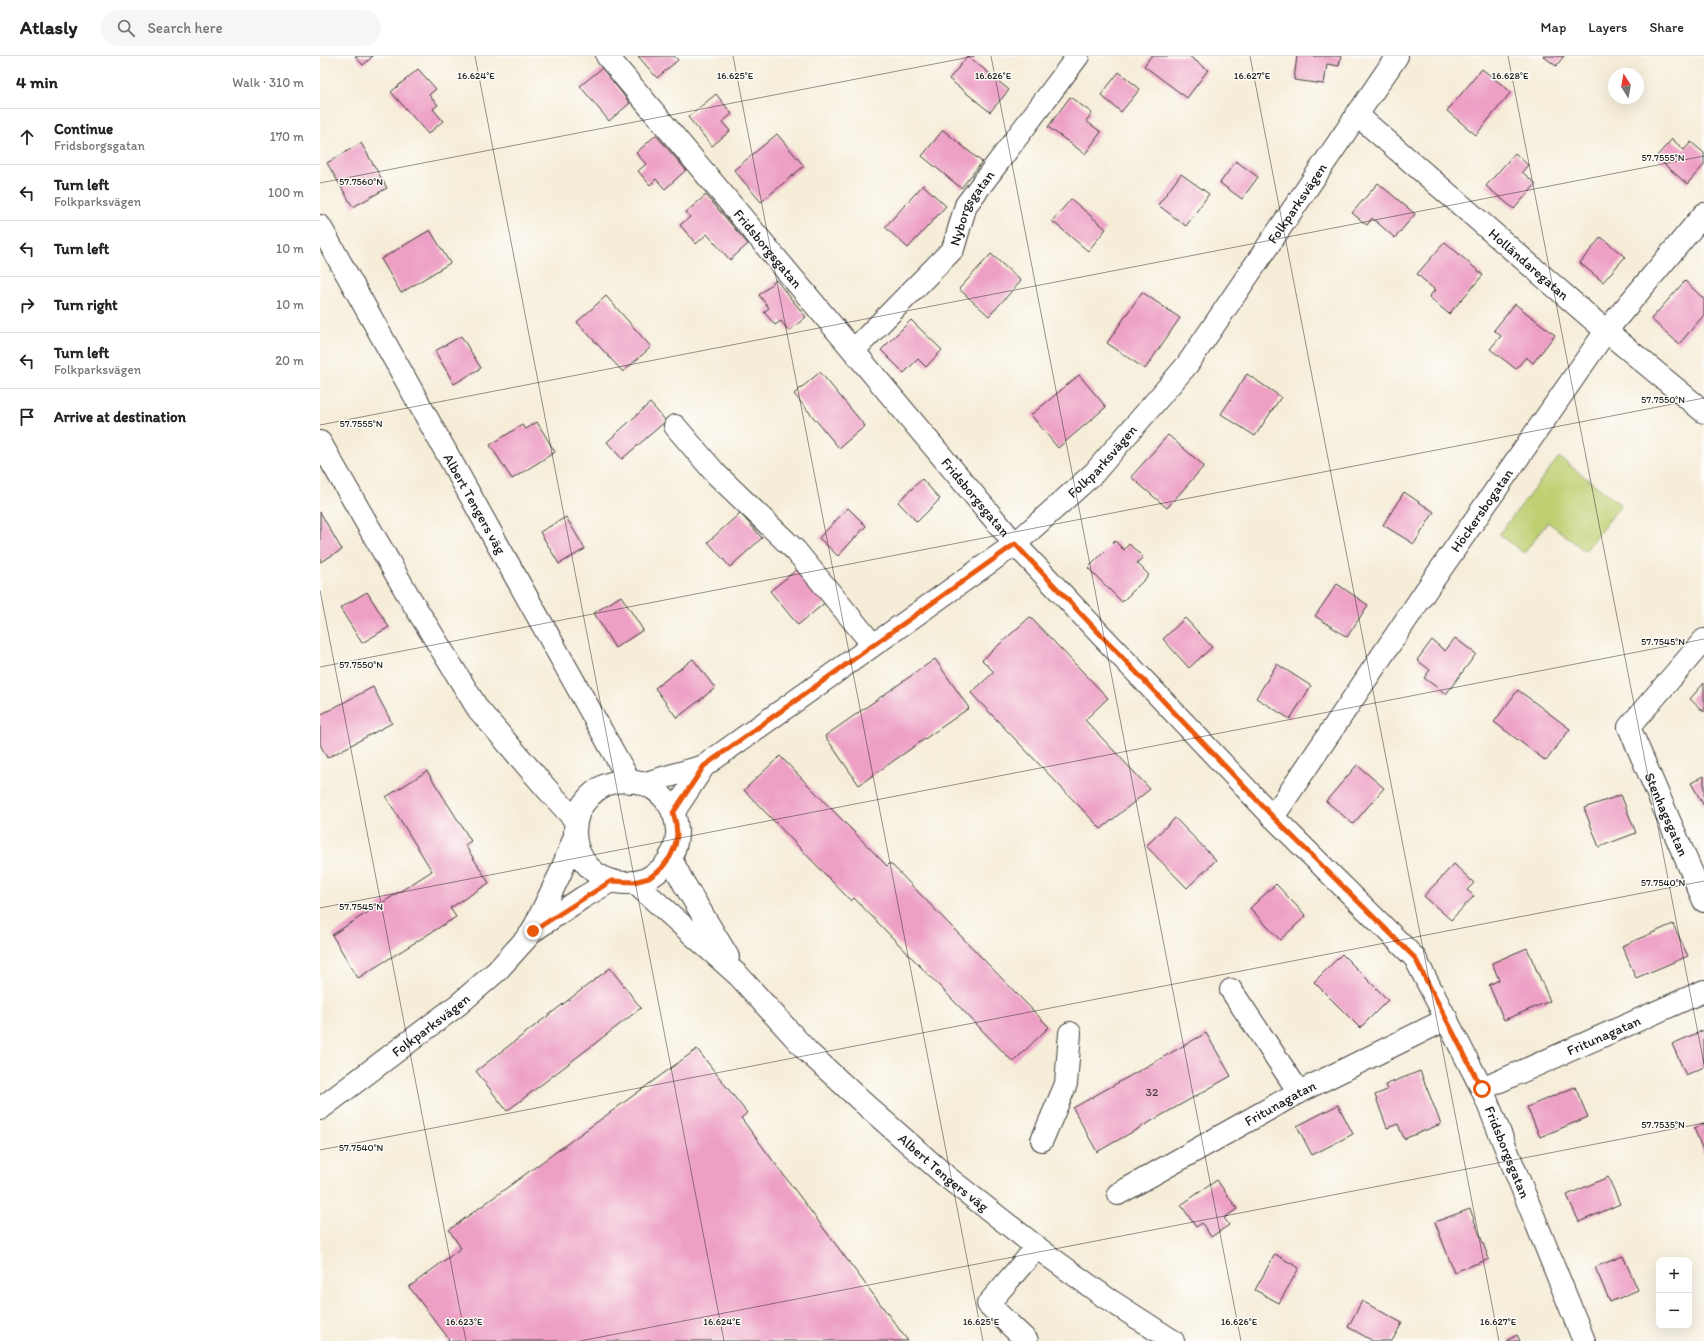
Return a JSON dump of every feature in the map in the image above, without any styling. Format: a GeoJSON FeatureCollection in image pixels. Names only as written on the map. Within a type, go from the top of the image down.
{"type":"FeatureCollection","features":[{"type":"Feature","properties":{"kind":"street","name":"Fridsborgsgatan"},"geometry":{"type":"LineString","coordinates":[[607,56],[1015,544],[1273,817],[1415,958],[1482,1089],[1584,1341]]}},
{"type":"Feature","properties":{"kind":"street","name":"Nyborgsgatan"},"geometry":{"type":"LineString","coordinates":[[854,350],[953,249],[966,205],[1078,56]]}},
{"type":"Feature","properties":{"kind":"street","name":"Folkparksvägen"},"geometry":{"type":"LineString","coordinates":[[673,813],[704,766],[1015,544],[1094,472],[1187,365],[1356,114],[1397,56]]}},
{"type":"Feature","properties":{"kind":"street","name":"Holländaregatan"},"geometry":{"type":"LineString","coordinates":[[1356,114],[1606,330],[1704,412]]}},
{"type":"Feature","properties":{"kind":"street","name":"Höckersbogatan"},"geometry":{"type":"LineString","coordinates":[[1273,817],[1429,586],[1606,330],[1704,214]]}},
{"type":"Feature","properties":{"kind":"street","name":"Albert Tengers väg"},"geometry":{"type":"LineString","coordinates":[[320,226],[636,783]]}},
{"type":"Feature","properties":{"kind":"street"},"geometry":{"type":"LineString","coordinates":[[675,426],[716,474],[796,551],[873,645]]}},
{"type":"Feature","properties":{"kind":"street"},"geometry":{"type":"LineString","coordinates":[[320,442],[408,595],[478,709],[546,788],[575,828]]}},
{"type":"Feature","properties":{"kind":"street","name":"Stenhagsgatan"},"geometry":{"type":"LineString","coordinates":[[1704,640],[1629,727],[1704,901]]}},
{"type":"Feature","properties":{"kind":"street","name":"Folkparksvägen"},"geometry":{"type":"LineString","coordinates":[[636,783],[704,766]]}},
{"type":"Feature","properties":{"kind":"street"},"geometry":{"type":"LineString","coordinates":[[612,783],[636,783],[660,795],[673,813],[677,835],[670,857],[661,869],[649,878],[634,882],[611,881],[597,874],[586,864],[578,851],[575,828],[583,804],[596,791],[612,783]]}},
{"type":"Feature","properties":{"kind":"street","name":"Folkparksvägen"},"geometry":{"type":"LineString","coordinates":[[533,931],[560,874],[575,828]]}},
{"type":"Feature","properties":{"kind":"street","name":"Albert Tengers väg"},"geometry":{"type":"LineString","coordinates":[[670,857],[683,882],[739,976]]}},
{"type":"Feature","properties":{"kind":"street","name":"Folkparksvägen"},"geometry":{"type":"LineString","coordinates":[[320,1110],[459,1004],[497,970],[533,931],[611,881]]}},
{"type":"Feature","properties":{"kind":"street","name":"Albert Tengers väg"},"geometry":{"type":"LineString","coordinates":[[634,882],[739,976],[808,1052],[947,1177],[1037,1247],[1105,1297],[1173,1341]]}},
{"type":"Feature","properties":{"kind":"street"},"geometry":{"type":"LineString","coordinates":[[1231,990],[1298,1092]]}},
{"type":"Feature","properties":{"kind":"street","name":"Fritunagatan"},"geometry":{"type":"LineString","coordinates":[[1482,1089],[1704,991]]}},
{"type":"Feature","properties":{"kind":"street","name":"Fritunagatan"},"geometry":{"type":"LineString","coordinates":[[1118,1194],[1298,1092],[1447,1019]]}},
{"type":"Feature","properties":{"kind":"street"},"geometry":{"type":"LineString","coordinates":[[1042,1140],[1066,1084],[1070,1033]]}},
{"type":"Feature","properties":{"kind":"street"},"geometry":{"type":"LineString","coordinates":[[1027,1341],[988,1304],[1037,1247]]}},
{"type":"Feature","properties":{"kind":"green space"},"geometry":{"type":"Polygon","coordinates":[[[1559,457],[1621,505],[1585,551],[1548,522],[1524,553],[1499,534],[1559,457]]]}},
{"type":"Feature","properties":{"kind":"building"},"geometry":{"type":"Polygon","coordinates":[[[355,56],[373,56],[363,65],[355,56]]]}},
{"type":"Feature","properties":{"kind":"building"},"geometry":{"type":"Polygon","coordinates":[[[638,56],[674,56],[678,60],[657,78],[638,56]]]}},
{"type":"Feature","properties":{"kind":"building"},"geometry":{"type":"Polygon","coordinates":[[[968,56],[1009,90],[990,112],[949,79],[968,56]]]}},
{"type":"Feature","properties":{"kind":"building"},"geometry":{"type":"Polygon","coordinates":[[[1151,56],[1189,56],[1208,70],[1187,98],[1144,66],[1151,56]]]}},
{"type":"Feature","properties":{"kind":"building"},"geometry":{"type":"Polygon","coordinates":[[[1297,56],[1341,56],[1339,66],[1327,64],[1324,84],[1294,80],[1297,56]]]}},
{"type":"Feature","properties":{"kind":"building"},"geometry":{"type":"Polygon","coordinates":[[[1543,56],[1564,56],[1556,66],[1543,56]]]}},
{"type":"Feature","properties":{"kind":"building"},"geometry":{"type":"Polygon","coordinates":[[[602,68],[630,103],[609,121],[580,86],[602,68]]]}},
{"type":"Feature","properties":{"kind":"building"},"geometry":{"type":"Polygon","coordinates":[[[418,69],[436,89],[429,95],[438,105],[433,109],[443,121],[428,134],[391,92],[418,69]]]}},
{"type":"Feature","properties":{"kind":"building"},"geometry":{"type":"Polygon","coordinates":[[[1482,69],[1511,92],[1476,135],[1447,111],[1482,69]]]}},
{"type":"Feature","properties":{"kind":"building"},"geometry":{"type":"Polygon","coordinates":[[[1119,72],[1140,89],[1121,112],[1101,95],[1119,72]]]}},
{"type":"Feature","properties":{"kind":"building"},"geometry":{"type":"Polygon","coordinates":[[[716,94],[732,114],[722,122],[730,131],[712,146],[688,117],[716,94]]]}},
{"type":"Feature","properties":{"kind":"building"},"geometry":{"type":"Polygon","coordinates":[[[1070,97],[1092,113],[1086,121],[1101,132],[1085,154],[1048,127],[1070,97]]]}},
{"type":"Feature","properties":{"kind":"building"},"geometry":{"type":"Polygon","coordinates":[[[943,130],[982,162],[961,188],[922,156],[943,130]]]}},
{"type":"Feature","properties":{"kind":"building"},"geometry":{"type":"Polygon","coordinates":[[[777,134],[804,166],[761,202],[734,170],[777,134]]]}},
{"type":"Feature","properties":{"kind":"building"},"geometry":{"type":"Polygon","coordinates":[[[656,135],[686,170],[665,189],[656,179],[650,185],[638,171],[646,164],[636,153],[656,135]]]}},
{"type":"Feature","properties":{"kind":"building"},"geometry":{"type":"Polygon","coordinates":[[[1672,139],[1684,150],[1691,142],[1704,153],[1704,165],[1687,184],[1656,157],[1672,139]]]}},
{"type":"Feature","properties":{"kind":"building"},"geometry":{"type":"Polygon","coordinates":[[[361,143],[387,188],[353,207],[327,163],[361,143]]]}},
{"type":"Feature","properties":{"kind":"building"},"geometry":{"type":"Polygon","coordinates":[[[1515,153],[1528,165],[1522,172],[1536,184],[1514,209],[1486,186],[1515,153]]]}},
{"type":"Feature","properties":{"kind":"building"},"geometry":{"type":"Polygon","coordinates":[[[1236,161],[1258,177],[1242,199],[1220,183],[1236,161]]]}},
{"type":"Feature","properties":{"kind":"building"},"geometry":{"type":"Polygon","coordinates":[[[1181,174],[1209,194],[1186,226],[1158,205],[1181,174]]]}},
{"type":"Feature","properties":{"kind":"building"},"geometry":{"type":"Polygon","coordinates":[[[1378,183],[1415,214],[1395,238],[1372,218],[1367,225],[1352,213],[1378,183]]]}},
{"type":"Feature","properties":{"kind":"building"},"geometry":{"type":"Polygon","coordinates":[[[923,185],[946,206],[908,248],[885,227],[923,185]]]}},
{"type":"Feature","properties":{"kind":"building"},"geometry":{"type":"Polygon","coordinates":[[[706,195],[748,244],[730,260],[707,234],[696,244],[680,225],[690,217],[686,212],[706,195]]]}},
{"type":"Feature","properties":{"kind":"building"},"geometry":{"type":"Polygon","coordinates":[[[1071,199],[1106,229],[1088,251],[1052,221],[1071,199]]]}},
{"type":"Feature","properties":{"kind":"building"},"geometry":{"type":"Polygon","coordinates":[[[430,230],[450,263],[401,293],[381,259],[430,230]]]}},
{"type":"Feature","properties":{"kind":"building"},"geometry":{"type":"Polygon","coordinates":[[[1601,237],[1625,257],[1603,282],[1580,263],[1601,237]]]}},
{"type":"Feature","properties":{"kind":"building"},"geometry":{"type":"Polygon","coordinates":[[[1445,242],[1483,275],[1449,314],[1429,297],[1435,290],[1417,274],[1445,242]]]}},
{"type":"Feature","properties":{"kind":"building"},"geometry":{"type":"Polygon","coordinates":[[[991,254],[1021,281],[989,316],[959,289],[991,254]]]}},
{"type":"Feature","properties":{"kind":"building"},"geometry":{"type":"Polygon","coordinates":[[[776,280],[806,317],[789,331],[781,321],[775,325],[764,312],[769,308],[759,295],[776,280]]]}},
{"type":"Feature","properties":{"kind":"building"},"geometry":{"type":"Polygon","coordinates":[[[1685,281],[1704,299],[1704,315],[1679,344],[1651,319],[1685,281]]]}},
{"type":"Feature","properties":{"kind":"building"},"geometry":{"type":"Polygon","coordinates":[[[1142,292],[1180,318],[1145,369],[1107,343],[1142,292]]]}},
{"type":"Feature","properties":{"kind":"building"},"geometry":{"type":"Polygon","coordinates":[[[606,296],[651,347],[623,372],[577,322],[606,296]]]}},
{"type":"Feature","properties":{"kind":"building"},"geometry":{"type":"Polygon","coordinates":[[[1515,304],[1555,335],[1533,363],[1526,357],[1516,369],[1490,349],[1501,336],[1494,330],[1515,304]]]}},
{"type":"Feature","properties":{"kind":"building"},"geometry":{"type":"Polygon","coordinates":[[[911,320],[942,350],[926,367],[918,359],[904,373],[881,350],[911,320]]]}},
{"type":"Feature","properties":{"kind":"building"},"geometry":{"type":"Polygon","coordinates":[[[461,336],[481,368],[454,384],[435,351],[461,336]]]}},
{"type":"Feature","properties":{"kind":"building"},"geometry":{"type":"Polygon","coordinates":[[[820,372],[865,426],[839,448],[794,394],[820,372]]]}},
{"type":"Feature","properties":{"kind":"building"},"geometry":{"type":"Polygon","coordinates":[[[1247,374],[1281,397],[1255,436],[1221,414],[1247,374]]]}},
{"type":"Feature","properties":{"kind":"building"},"geometry":{"type":"Polygon","coordinates":[[[1079,375],[1106,407],[1058,448],[1031,415],[1079,375]]]}},
{"type":"Feature","properties":{"kind":"building"},"geometry":{"type":"Polygon","coordinates":[[[650,403],[666,421],[622,459],[607,442],[650,403]]]}},
{"type":"Feature","properties":{"kind":"building"},"geometry":{"type":"Polygon","coordinates":[[[537,422],[555,452],[512,479],[490,445],[522,425],[526,429],[537,422]]]}},
{"type":"Feature","properties":{"kind":"building"},"geometry":{"type":"Polygon","coordinates":[[[1168,435],[1204,466],[1167,508],[1131,477],[1168,435]]]}},
{"type":"Feature","properties":{"kind":"building"},"geometry":{"type":"Polygon","coordinates":[[[922,479],[940,499],[917,522],[898,502],[922,479]]]}},
{"type":"Feature","properties":{"kind":"building"},"geometry":{"type":"Polygon","coordinates":[[[1404,492],[1434,512],[1414,544],[1383,525],[1404,492]]]}},
{"type":"Feature","properties":{"kind":"building"},"geometry":{"type":"Polygon","coordinates":[[[848,508],[866,526],[838,556],[819,538],[848,508]]]}},
{"type":"Feature","properties":{"kind":"building"},"geometry":{"type":"Polygon","coordinates":[[[320,512],[342,550],[320,562],[320,512]]]}},
{"type":"Feature","properties":{"kind":"building"},"geometry":{"type":"Polygon","coordinates":[[[740,513],[762,538],[730,567],[708,542],[740,513]]]}},
{"type":"Feature","properties":{"kind":"building"},"geometry":{"type":"Polygon","coordinates":[[[566,517],[585,549],[559,564],[540,532],[566,517]]]}},
{"type":"Feature","properties":{"kind":"building"},"geometry":{"type":"Polygon","coordinates":[[[1115,541],[1124,550],[1129,544],[1143,557],[1137,563],[1149,575],[1122,602],[1088,568],[1115,541]]]}},
{"type":"Feature","properties":{"kind":"building"},"geometry":{"type":"Polygon","coordinates":[[[799,568],[827,601],[798,625],[770,591],[799,568]]]}},
{"type":"Feature","properties":{"kind":"building"},"geometry":{"type":"Polygon","coordinates":[[[1337,584],[1368,605],[1347,637],[1315,616],[1337,584]]]}},
{"type":"Feature","properties":{"kind":"building"},"geometry":{"type":"Polygon","coordinates":[[[367,592],[389,627],[362,643],[340,608],[367,592]]]}},
{"type":"Feature","properties":{"kind":"building"},"geometry":{"type":"Polygon","coordinates":[[[621,596],[643,630],[615,648],[594,613],[621,596]]]}},
{"type":"Feature","properties":{"kind":"building"},"geometry":{"type":"Polygon","coordinates":[[[1030,617],[1108,698],[1085,720],[1150,789],[1101,829],[971,693],[994,672],[982,660],[1030,617]]]}},
{"type":"Feature","properties":{"kind":"building"},"geometry":{"type":"Polygon","coordinates":[[[1185,618],[1212,647],[1189,668],[1163,639],[1185,618]]]}},
{"type":"Feature","properties":{"kind":"building"},"geometry":{"type":"Polygon","coordinates":[[[1455,638],[1476,654],[1446,694],[1424,678],[1430,670],[1417,660],[1432,640],[1445,651],[1455,638]]]}},
{"type":"Feature","properties":{"kind":"building"},"geometry":{"type":"Polygon","coordinates":[[[693,659],[715,688],[677,718],[655,688],[693,659]]]}},
{"type":"Feature","properties":{"kind":"building"},"geometry":{"type":"Polygon","coordinates":[[[935,659],[969,708],[859,785],[825,736],[935,659]]]}},
{"type":"Feature","properties":{"kind":"building"},"geometry":{"type":"Polygon","coordinates":[[[1277,664],[1311,686],[1290,719],[1256,698],[1277,664]]]}},
{"type":"Feature","properties":{"kind":"building"},"geometry":{"type":"Polygon","coordinates":[[[1704,683],[1704,712],[1690,699],[1704,683]]]}},
{"type":"Feature","properties":{"kind":"building"},"geometry":{"type":"Polygon","coordinates":[[[373,687],[392,723],[327,758],[320,744],[320,715],[373,687]]]}},
{"type":"Feature","properties":{"kind":"building"},"geometry":{"type":"Polygon","coordinates":[[[1518,690],[1570,729],[1546,761],[1494,722],[1518,690]]]}},
{"type":"Feature","properties":{"kind":"building"},"geometry":{"type":"Polygon","coordinates":[[[780,756],[887,866],[890,863],[1049,1027],[1013,1062],[854,898],[851,901],[744,790],[780,756]]]}},
{"type":"Feature","properties":{"kind":"building"},"geometry":{"type":"Polygon","coordinates":[[[1357,765],[1384,788],[1353,824],[1326,801],[1357,765]]]}},
{"type":"Feature","properties":{"kind":"building"},"geometry":{"type":"Polygon","coordinates":[[[427,771],[471,841],[465,845],[489,883],[450,908],[456,917],[358,978],[332,935],[432,871],[386,797],[427,771]]]}},
{"type":"Feature","properties":{"kind":"building"},"geometry":{"type":"Polygon","coordinates":[[[1704,776],[1704,806],[1691,783],[1704,776]]]}},
{"type":"Feature","properties":{"kind":"building"},"geometry":{"type":"Polygon","coordinates":[[[1621,795],[1636,833],[1599,847],[1584,808],[1621,795]]]}},
{"type":"Feature","properties":{"kind":"building"},"geometry":{"type":"Polygon","coordinates":[[[1175,818],[1216,860],[1187,888],[1146,846],[1175,818]]]}},
{"type":"Feature","properties":{"kind":"building"},"geometry":{"type":"Polygon","coordinates":[[[1454,864],[1474,883],[1467,890],[1474,896],[1451,920],[1424,896],[1454,864]]]}},
{"type":"Feature","properties":{"kind":"building"},"geometry":{"type":"Polygon","coordinates":[[[1276,884],[1306,916],[1280,940],[1250,908],[1276,884]]]}},
{"type":"Feature","properties":{"kind":"building"},"geometry":{"type":"Polygon","coordinates":[[[1673,924],[1688,956],[1636,978],[1622,946],[1673,924]]]}},
{"type":"Feature","properties":{"kind":"building"},"geometry":{"type":"Polygon","coordinates":[[[1527,948],[1550,1001],[1504,1020],[1489,985],[1499,980],[1492,963],[1527,948]]]}},
{"type":"Feature","properties":{"kind":"building"},"geometry":{"type":"Polygon","coordinates":[[[1342,954],[1388,1000],[1360,1028],[1314,982],[1342,954]]]}},
{"type":"Feature","properties":{"kind":"building"},"geometry":{"type":"Polygon","coordinates":[[[610,968],[641,1008],[507,1111],[476,1071],[610,968]]]}},
{"type":"Feature","properties":{"kind":"building"},"geometry":{"type":"Polygon","coordinates":[[[1704,1030],[1704,1067],[1686,1075],[1672,1044],[1704,1030]]]}},
{"type":"Feature","properties":{"kind":"building"},"geometry":{"type":"Polygon","coordinates":[[[1206,1033],[1231,1076],[1097,1152],[1073,1108],[1206,1033]]]}},
{"type":"Feature","properties":{"kind":"building"},"geometry":{"type":"Polygon","coordinates":[[[697,1049],[747,1113],[741,1118],[908,1341],[446,1341],[449,1339],[409,1287],[461,1248],[449,1230],[697,1049]]]}},
{"type":"Feature","properties":{"kind":"building"},"geometry":{"type":"Polygon","coordinates":[[[1420,1071],[1441,1124],[1404,1139],[1398,1124],[1387,1128],[1375,1095],[1387,1090],[1385,1085],[1420,1071]]]}},
{"type":"Feature","properties":{"kind":"building"},"geometry":{"type":"Polygon","coordinates":[[[1575,1087],[1588,1117],[1540,1137],[1527,1107],[1575,1087]]]}},
{"type":"Feature","properties":{"kind":"building"},"geometry":{"type":"Polygon","coordinates":[[[1338,1105],[1353,1134],[1312,1155],[1297,1126],[1338,1105]]]}},
{"type":"Feature","properties":{"kind":"building"},"geometry":{"type":"Polygon","coordinates":[[[1704,1124],[1704,1153],[1694,1128],[1704,1124]]]}},
{"type":"Feature","properties":{"kind":"building"},"geometry":{"type":"Polygon","coordinates":[[[1608,1177],[1620,1204],[1579,1222],[1567,1195],[1608,1177]]]}},
{"type":"Feature","properties":{"kind":"building"},"geometry":{"type":"Polygon","coordinates":[[[1217,1180],[1237,1209],[1224,1218],[1229,1225],[1211,1237],[1202,1223],[1196,1227],[1181,1205],[1217,1180]]]}},
{"type":"Feature","properties":{"kind":"building"},"geometry":{"type":"Polygon","coordinates":[[[1470,1209],[1489,1259],[1454,1272],[1435,1222],[1470,1209]]]}},
{"type":"Feature","properties":{"kind":"building"},"geometry":{"type":"Polygon","coordinates":[[[1275,1254],[1299,1268],[1279,1303],[1255,1290],[1275,1254]]]}},
{"type":"Feature","properties":{"kind":"building"},"geometry":{"type":"Polygon","coordinates":[[[1623,1256],[1638,1290],[1610,1302],[1595,1267],[1623,1256]]]}},
{"type":"Feature","properties":{"kind":"building"},"geometry":{"type":"Polygon","coordinates":[[[1362,1301],[1402,1323],[1392,1341],[1373,1341],[1348,1327],[1362,1301]]]}},
{"type":"Feature","properties":{"kind":"building"},"geometry":{"type":"Polygon","coordinates":[[[1517,1335],[1520,1341],[1506,1341],[1517,1335]]]}},
{"type":"Feature","properties":{"kind":"route"},"geometry":{"type":"LineString","coordinates":[[533,931],[582,898],[611,881],[634,882],[649,878],[661,869],[670,857],[675,846],[677,835],[673,813],[690,785],[704,766],[1015,544],[1273,817],[1415,958],[1482,1089]]}}]}
